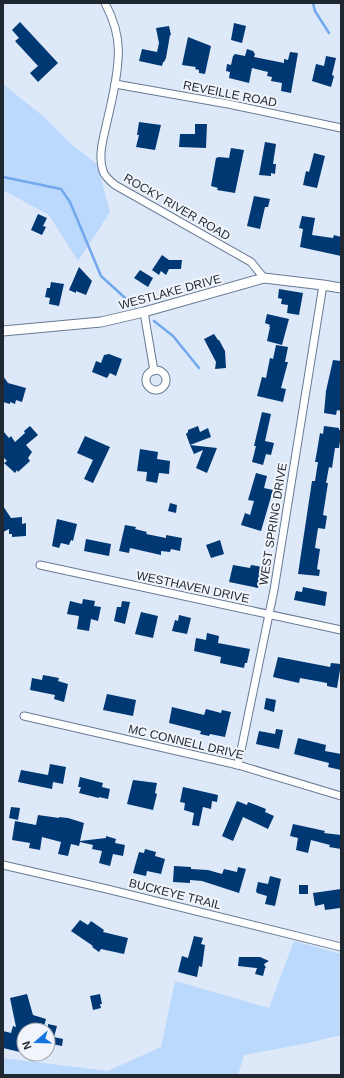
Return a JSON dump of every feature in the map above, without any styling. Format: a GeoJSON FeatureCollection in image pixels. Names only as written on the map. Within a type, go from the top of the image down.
{"type":"FeatureCollection","features":[{"type":"Feature","properties":{"kind":"street","name":"ROCKY RIVER ROAD"},"geometry":{"type":"LineString","coordinates":[[105,3],[112,16],[117,37],[118,58],[115,84],[100,154],[103,172],[115,185],[251,262],[264,278]]}},
{"type":"Feature","properties":{"kind":"street","name":"REVEILLE ROAD"},"geometry":{"type":"LineString","coordinates":[[115,84],[228,104],[341,128]]}},
{"type":"Feature","properties":{"kind":"street","name":"WESTLAKE DRIVE"},"geometry":{"type":"LineString","coordinates":[[3,331],[101,322],[144,312],[264,278],[341,288]]}},
{"type":"Feature","properties":{"kind":"street","name":"WEST SPRING DRIVE"},"geometry":{"type":"LineString","coordinates":[[238,765],[269,615],[323,285]]}},
{"type":"Feature","properties":{"kind":"street"},"geometry":{"type":"LineString","coordinates":[[144,312],[154,371]]}},
{"type":"Feature","properties":{"kind":"street","name":"WESTHAVEN DRIVE"},"geometry":{"type":"LineString","coordinates":[[40,565],[341,630]]}},
{"type":"Feature","properties":{"kind":"street","name":"MC CONNELL DRIVE"},"geometry":{"type":"LineString","coordinates":[[24,716],[238,765],[341,796]]}},
{"type":"Feature","properties":{"kind":"street","name":"BUCKEYE TRAIL"},"geometry":{"type":"LineString","coordinates":[[3,865],[341,947]]}},
{"type":"Feature","properties":{"kind":"shaded area"},"geometry":{"type":"Polygon","coordinates":[[[3,84],[44,117],[72,145],[97,164],[110,212],[78,261],[49,215],[3,190],[3,84]]]}},
{"type":"Feature","properties":{"kind":"shaded area"},"geometry":{"type":"Polygon","coordinates":[[[294,941],[341,954],[341,1035],[244,1055],[238,1075],[3,1075],[3,1058],[16,1060],[16,1062],[35,1062],[108,1071],[161,1047],[175,981],[269,1008],[294,941]]]}},
{"type":"Feature","properties":{"kind":"building"},"geometry":{"type":"Polygon","coordinates":[[[20,22],[58,63],[38,82],[30,73],[38,66],[15,41],[19,38],[12,30],[20,22]]]}},
{"type":"Feature","properties":{"kind":"building"},"geometry":{"type":"Polygon","coordinates":[[[234,23],[246,26],[242,43],[231,40],[234,23]]]}},
{"type":"Feature","properties":{"kind":"building"},"geometry":{"type":"Polygon","coordinates":[[[169,26],[171,35],[166,58],[162,66],[139,61],[142,49],[157,52],[159,43],[156,28],[169,26]]]}},
{"type":"Feature","properties":{"kind":"building"},"geometry":{"type":"Polygon","coordinates":[[[188,37],[211,46],[205,74],[199,73],[199,70],[195,69],[196,67],[182,65],[188,37]]]}},
{"type":"Feature","properties":{"kind":"building"},"geometry":{"type":"Polygon","coordinates":[[[247,49],[253,51],[255,54],[254,57],[284,63],[284,59],[288,60],[290,52],[298,53],[291,93],[281,91],[282,83],[271,81],[272,77],[267,76],[268,72],[252,68],[249,83],[229,78],[230,72],[226,71],[227,64],[231,65],[235,54],[245,56],[247,49]]]}},
{"type":"Feature","properties":{"kind":"building"},"geometry":{"type":"Polygon","coordinates":[[[326,56],[336,58],[331,87],[312,81],[316,64],[324,66],[326,56]]]}},
{"type":"Feature","properties":{"kind":"building"},"geometry":{"type":"Polygon","coordinates":[[[139,122],[161,125],[155,150],[136,147],[139,135],[137,135],[139,122]]]}},
{"type":"Feature","properties":{"kind":"building"},"geometry":{"type":"Polygon","coordinates":[[[195,124],[207,124],[206,148],[179,147],[180,134],[195,134],[195,124]]]}},
{"type":"Feature","properties":{"kind":"building"},"geometry":{"type":"Polygon","coordinates":[[[265,142],[276,144],[273,164],[276,164],[275,174],[271,173],[271,176],[259,175],[265,142]]]}},
{"type":"Feature","properties":{"kind":"building"},"geometry":{"type":"Polygon","coordinates":[[[231,148],[244,150],[235,193],[217,190],[218,188],[211,186],[216,158],[229,158],[231,148]]]}},
{"type":"Feature","properties":{"kind":"building"},"geometry":{"type":"Polygon","coordinates":[[[314,153],[325,156],[317,188],[303,185],[306,171],[309,172],[314,153]]]}},
{"type":"Feature","properties":{"kind":"building"},"geometry":{"type":"Polygon","coordinates":[[[254,196],[270,199],[268,207],[265,207],[260,229],[247,226],[254,196]]]}},
{"type":"Feature","properties":{"kind":"building"},"geometry":{"type":"Polygon","coordinates":[[[38,214],[47,218],[43,226],[46,227],[42,235],[31,230],[38,214]]]}},
{"type":"Feature","properties":{"kind":"building"},"geometry":{"type":"Polygon","coordinates":[[[302,216],[315,218],[312,235],[333,238],[334,235],[341,237],[341,256],[300,247],[303,229],[299,228],[302,216]]]}},
{"type":"Feature","properties":{"kind":"building"},"geometry":{"type":"Polygon","coordinates":[[[162,255],[169,260],[182,260],[181,269],[169,269],[166,275],[161,271],[159,275],[152,270],[162,255]]]}},
{"type":"Feature","properties":{"kind":"building"},"geometry":{"type":"Polygon","coordinates":[[[79,267],[92,281],[86,295],[69,290],[79,267]]]}},
{"type":"Feature","properties":{"kind":"building"},"geometry":{"type":"Polygon","coordinates":[[[140,270],[153,278],[148,287],[134,278],[140,270]]]}},
{"type":"Feature","properties":{"kind":"building"},"geometry":{"type":"Polygon","coordinates":[[[51,282],[64,284],[59,306],[49,304],[50,298],[45,297],[47,288],[50,288],[51,282]]]}},
{"type":"Feature","properties":{"kind":"building"},"geometry":{"type":"Polygon","coordinates":[[[279,289],[303,293],[299,315],[287,313],[288,305],[281,304],[282,299],[278,298],[279,289]]]}},
{"type":"Feature","properties":{"kind":"building"},"geometry":{"type":"Polygon","coordinates":[[[267,314],[289,319],[282,345],[267,341],[270,325],[265,323],[267,314]]]}},
{"type":"Feature","properties":{"kind":"building"},"geometry":{"type":"Polygon","coordinates":[[[214,334],[225,351],[226,368],[215,369],[216,362],[204,339],[214,334]]]}},
{"type":"Feature","properties":{"kind":"building"},"geometry":{"type":"Polygon","coordinates":[[[276,345],[288,347],[285,362],[288,362],[281,388],[286,389],[283,402],[257,396],[262,377],[266,378],[270,358],[273,359],[276,345]]]}},
{"type":"Feature","properties":{"kind":"building"},"geometry":{"type":"Polygon","coordinates":[[[109,354],[122,359],[116,376],[110,373],[107,378],[92,372],[96,361],[101,363],[104,355],[109,354]]]}},
{"type":"Feature","properties":{"kind":"building"},"geometry":{"type":"Polygon","coordinates":[[[333,360],[341,361],[341,411],[337,410],[336,415],[324,413],[326,391],[333,360]]]}},
{"type":"Feature","properties":{"kind":"building"},"geometry":{"type":"Polygon","coordinates":[[[3,376],[8,383],[26,388],[22,402],[16,400],[15,404],[10,402],[10,404],[3,402],[3,376]]]}},
{"type":"Feature","properties":{"kind":"building"},"geometry":{"type":"Polygon","coordinates":[[[262,412],[271,414],[265,441],[274,443],[271,455],[266,454],[263,465],[252,462],[262,412]]]}},
{"type":"Feature","properties":{"kind":"building"},"geometry":{"type":"Polygon","coordinates":[[[30,426],[38,435],[26,445],[32,452],[28,458],[30,461],[15,473],[4,463],[7,461],[3,457],[3,431],[9,438],[11,436],[15,442],[30,426]]]}},
{"type":"Feature","properties":{"kind":"building"},"geometry":{"type":"Polygon","coordinates":[[[198,426],[200,432],[208,428],[211,437],[190,445],[186,434],[188,430],[198,426]]]}},
{"type":"Feature","properties":{"kind":"building"},"geometry":{"type":"Polygon","coordinates":[[[324,426],[339,428],[339,430],[341,430],[341,435],[339,448],[335,448],[332,468],[329,467],[326,483],[328,483],[323,515],[327,516],[325,529],[318,528],[315,548],[320,549],[317,569],[320,570],[319,576],[298,574],[312,481],[315,481],[318,462],[315,462],[320,433],[323,434],[324,426]]]}},
{"type":"Feature","properties":{"kind":"building"},"geometry":{"type":"Polygon","coordinates":[[[85,436],[110,447],[93,483],[84,479],[93,460],[77,453],[85,436]]]}},
{"type":"Feature","properties":{"kind":"building"},"geometry":{"type":"Polygon","coordinates":[[[190,445],[217,448],[207,473],[196,468],[203,450],[194,454],[190,445]]]}},
{"type":"Feature","properties":{"kind":"building"},"geometry":{"type":"Polygon","coordinates":[[[140,449],[158,452],[157,459],[170,461],[169,474],[159,473],[157,483],[146,481],[147,472],[137,471],[140,449]]]}},
{"type":"Feature","properties":{"kind":"building"},"geometry":{"type":"Polygon","coordinates":[[[256,473],[267,476],[264,488],[273,490],[261,531],[241,525],[245,513],[250,515],[254,501],[248,500],[256,473]]]}},
{"type":"Feature","properties":{"kind":"building"},"geometry":{"type":"Polygon","coordinates":[[[170,503],[177,505],[176,513],[168,511],[170,503]]]}},
{"type":"Feature","properties":{"kind":"building"},"geometry":{"type":"Polygon","coordinates":[[[3,506],[11,518],[22,517],[22,524],[26,523],[26,536],[12,537],[12,534],[9,534],[9,529],[3,532],[3,506]]]}},
{"type":"Feature","properties":{"kind":"building"},"geometry":{"type":"Polygon","coordinates":[[[57,519],[77,524],[73,541],[71,540],[69,545],[61,543],[59,548],[52,546],[57,519]]]}},
{"type":"Feature","properties":{"kind":"building"},"geometry":{"type":"Polygon","coordinates":[[[125,525],[136,527],[135,529],[147,532],[146,534],[166,538],[166,535],[182,538],[180,551],[171,549],[170,552],[161,551],[161,555],[130,548],[129,553],[119,551],[125,525]]]}},
{"type":"Feature","properties":{"kind":"building"},"geometry":{"type":"Polygon","coordinates":[[[86,539],[111,544],[109,556],[84,551],[86,539]]]}},
{"type":"Feature","properties":{"kind":"building"},"geometry":{"type":"Polygon","coordinates":[[[220,540],[224,554],[211,558],[206,545],[220,540]]]}},
{"type":"Feature","properties":{"kind":"building"},"geometry":{"type":"Polygon","coordinates":[[[233,565],[250,568],[251,565],[263,567],[258,588],[229,582],[233,565]]]}},
{"type":"Feature","properties":{"kind":"building"},"geometry":{"type":"Polygon","coordinates":[[[303,587],[327,592],[325,606],[294,600],[296,591],[302,592],[303,587]]]}},
{"type":"Feature","properties":{"kind":"building"},"geometry":{"type":"Polygon","coordinates":[[[83,599],[95,601],[94,606],[101,607],[98,621],[91,619],[89,631],[77,629],[79,616],[67,614],[70,601],[82,604],[83,599]]]}},
{"type":"Feature","properties":{"kind":"building"},"geometry":{"type":"Polygon","coordinates":[[[122,601],[130,602],[125,624],[114,621],[117,607],[121,607],[122,601]]]}},
{"type":"Feature","properties":{"kind":"building"},"geometry":{"type":"Polygon","coordinates":[[[141,612],[158,616],[153,638],[135,634],[141,612]]]}},
{"type":"Feature","properties":{"kind":"building"},"geometry":{"type":"Polygon","coordinates":[[[179,615],[191,618],[187,634],[172,631],[175,620],[178,621],[179,615]]]}},
{"type":"Feature","properties":{"kind":"building"},"geometry":{"type":"Polygon","coordinates":[[[207,633],[219,636],[218,643],[250,649],[247,663],[245,663],[244,668],[220,663],[221,657],[194,651],[196,638],[206,640],[207,633]]]}},
{"type":"Feature","properties":{"kind":"building"},"geometry":{"type":"Polygon","coordinates":[[[278,657],[330,667],[331,663],[341,664],[337,688],[327,686],[327,683],[300,678],[299,683],[273,677],[278,657]]]}},
{"type":"Feature","properties":{"kind":"building"},"geometry":{"type":"Polygon","coordinates":[[[43,675],[59,678],[58,681],[68,684],[64,702],[54,699],[55,695],[30,690],[32,678],[42,680],[43,675]]]}},
{"type":"Feature","properties":{"kind":"building"},"geometry":{"type":"Polygon","coordinates":[[[107,694],[136,700],[133,716],[103,710],[107,694]]]}},
{"type":"Feature","properties":{"kind":"building"},"geometry":{"type":"Polygon","coordinates":[[[266,698],[276,700],[274,712],[264,709],[266,698]]]}},
{"type":"Feature","properties":{"kind":"building"},"geometry":{"type":"Polygon","coordinates":[[[172,707],[204,715],[206,709],[221,713],[222,710],[231,712],[225,737],[200,734],[201,731],[169,723],[172,707]]]}},
{"type":"Feature","properties":{"kind":"building"},"geometry":{"type":"Polygon","coordinates":[[[276,729],[283,730],[279,749],[256,744],[259,731],[275,734],[276,729]]]}},
{"type":"Feature","properties":{"kind":"building"},"geometry":{"type":"Polygon","coordinates":[[[298,738],[326,745],[325,751],[341,754],[341,770],[328,767],[329,763],[294,754],[298,738]]]}},
{"type":"Feature","properties":{"kind":"building"},"geometry":{"type":"Polygon","coordinates":[[[50,764],[66,767],[63,784],[53,782],[52,789],[18,782],[21,770],[48,775],[50,764]]]}},
{"type":"Feature","properties":{"kind":"building"},"geometry":{"type":"Polygon","coordinates":[[[80,777],[103,783],[102,787],[110,789],[108,799],[79,793],[81,787],[78,787],[80,777]]]}},
{"type":"Feature","properties":{"kind":"building"},"geometry":{"type":"Polygon","coordinates":[[[133,780],[157,783],[155,793],[157,794],[153,810],[127,804],[133,780]]]}},
{"type":"Feature","properties":{"kind":"building"},"geometry":{"type":"Polygon","coordinates":[[[183,787],[218,795],[217,802],[212,801],[211,809],[203,807],[199,826],[192,825],[194,813],[184,810],[185,803],[180,802],[183,787]]]}},
{"type":"Feature","properties":{"kind":"building"},"geometry":{"type":"Polygon","coordinates":[[[237,801],[247,805],[248,802],[266,809],[265,812],[274,816],[268,829],[243,817],[233,841],[222,836],[237,801]]]}},
{"type":"Feature","properties":{"kind":"building"},"geometry":{"type":"Polygon","coordinates":[[[11,807],[20,808],[18,820],[9,818],[11,807]]]}},
{"type":"Feature","properties":{"kind":"building"},"geometry":{"type":"Polygon","coordinates":[[[38,815],[68,818],[84,823],[80,841],[106,838],[106,836],[116,839],[115,843],[125,845],[123,856],[113,854],[110,866],[99,863],[102,851],[92,849],[93,845],[80,842],[79,846],[71,844],[68,856],[58,854],[61,842],[42,837],[40,850],[29,848],[30,843],[12,840],[15,821],[36,825],[38,815]]]}},
{"type":"Feature","properties":{"kind":"building"},"geometry":{"type":"Polygon","coordinates":[[[293,824],[325,831],[324,833],[341,835],[341,849],[329,847],[330,845],[311,840],[308,853],[296,850],[298,838],[290,836],[293,824]]]}},
{"type":"Feature","properties":{"kind":"building"},"geometry":{"type":"Polygon","coordinates":[[[145,849],[156,852],[155,856],[165,859],[161,874],[147,871],[146,876],[133,873],[139,852],[144,853],[145,849]]]}},
{"type":"Feature","properties":{"kind":"building"},"geometry":{"type":"Polygon","coordinates":[[[174,866],[191,867],[191,869],[208,870],[222,874],[224,869],[237,872],[238,867],[246,869],[239,893],[202,881],[190,880],[190,883],[173,882],[174,866]]]}},
{"type":"Feature","properties":{"kind":"building"},"geometry":{"type":"Polygon","coordinates":[[[270,876],[281,879],[275,906],[265,904],[267,896],[257,893],[256,891],[258,882],[268,884],[270,876]]]}},
{"type":"Feature","properties":{"kind":"building"},"geometry":{"type":"Polygon","coordinates":[[[299,885],[308,885],[308,894],[299,894],[299,885]]]}},
{"type":"Feature","properties":{"kind":"building"},"geometry":{"type":"Polygon","coordinates":[[[341,889],[340,908],[325,910],[324,904],[315,906],[313,893],[341,889]]]}},
{"type":"Feature","properties":{"kind":"building"},"geometry":{"type":"Polygon","coordinates":[[[80,920],[88,925],[91,921],[104,930],[103,932],[128,938],[124,954],[101,949],[99,952],[71,931],[80,920]]]}},
{"type":"Feature","properties":{"kind":"building"},"geometry":{"type":"Polygon","coordinates":[[[194,936],[203,938],[201,944],[205,945],[202,967],[199,966],[197,977],[178,972],[182,956],[188,958],[194,936]]]}},
{"type":"Feature","properties":{"kind":"building"},"geometry":{"type":"Polygon","coordinates":[[[239,957],[260,957],[269,961],[264,964],[266,968],[263,976],[255,974],[257,968],[238,966],[239,957]]]}},
{"type":"Feature","properties":{"kind":"building"},"geometry":{"type":"Polygon","coordinates":[[[27,994],[33,1015],[46,1019],[45,1022],[16,1022],[16,1027],[10,998],[27,994]]]}},
{"type":"Feature","properties":{"kind":"building"},"geometry":{"type":"Polygon","coordinates":[[[100,994],[102,1004],[100,1004],[101,1008],[93,1010],[90,996],[100,994]]]}},
{"type":"Feature","properties":{"kind":"building"},"geometry":{"type":"Polygon","coordinates":[[[13,1026],[16,1027],[16,1051],[3,1048],[3,1031],[11,1033],[13,1026]]]}},
{"type":"Feature","properties":{"kind":"building"},"geometry":{"type":"Polygon","coordinates":[[[56,1037],[63,1039],[62,1046],[56,1045],[56,1037]]]}},
{"type":"Feature","properties":{"kind":"waterway"},"geometry":{"type":"LineString","coordinates":[[313,3],[315,11],[329,33]]}},
{"type":"Feature","properties":{"kind":"waterway"},"geometry":{"type":"LineString","coordinates":[[3,177],[61,189],[70,202],[101,276],[135,307]]}},
{"type":"Feature","properties":{"kind":"waterway"},"geometry":{"type":"LineString","coordinates":[[154,321],[173,336],[199,368]]}}]}
